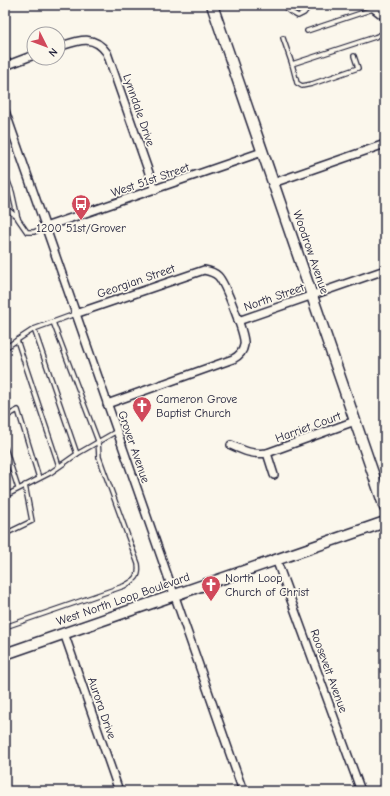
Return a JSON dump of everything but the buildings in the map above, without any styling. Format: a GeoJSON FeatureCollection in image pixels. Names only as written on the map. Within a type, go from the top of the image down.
{"type":"FeatureCollection","features":[{"type":"Feature","properties":{"kind":"street","name":"Woodrow Avenue"},"geometry":{"type":"LineString","coordinates":[[212,5],[385,508]]}},
{"type":"Feature","properties":{"kind":"street","name":"Lynndale Drive"},"geometry":{"type":"LineString","coordinates":[[66,44],[80,40],[90,40],[95,42],[107,53],[155,190]]}},
{"type":"Feature","properties":{"kind":"street"},"geometry":{"type":"LineString","coordinates":[[5,66],[26,58]]}},
{"type":"Feature","properties":{"kind":"street","name":"Grover Avenue"},"geometry":{"type":"LineString","coordinates":[[5,111],[75,314],[108,404],[173,595],[243,791]]}},
{"type":"Feature","properties":{"kind":"street"},"geometry":{"type":"LineString","coordinates":[[273,183],[385,144]]}},
{"type":"Feature","properties":{"kind":"street","name":"West 51st Street"},"geometry":{"type":"LineString","coordinates":[[45,228],[262,152]]}},
{"type":"Feature","properties":{"kind":"street","name":"Georgian Street"},"geometry":{"type":"LineString","coordinates":[[75,314],[204,270],[216,274],[221,280],[238,321]]}},
{"type":"Feature","properties":{"kind":"street","name":"North Street"},"geometry":{"type":"LineString","coordinates":[[238,321],[385,270]]}},
{"type":"Feature","properties":{"kind":"street"},"geometry":{"type":"LineString","coordinates":[[108,404],[229,361],[238,356],[243,349],[244,339],[238,321]]}},
{"type":"Feature","properties":{"kind":"street","name":"Harriet Court"},"geometry":{"type":"LineString","coordinates":[[231,446],[250,453],[267,453],[355,421]]}},
{"type":"Feature","properties":{"kind":"street","name":"Harriet Court"},"geometry":{"type":"LineString","coordinates":[[267,453],[274,475]]}},
{"type":"Feature","properties":{"kind":"street","name":"West North Loop Boulevard"},"geometry":{"type":"LineString","coordinates":[[5,654],[385,522]]}},
{"type":"Feature","properties":{"kind":"street","name":"Roosevelt Avenue"},"geometry":{"type":"LineString","coordinates":[[276,559],[361,791]]}},
{"type":"Feature","properties":{"kind":"street","name":"Aurora Drive"},"geometry":{"type":"LineString","coordinates":[[64,633],[119,791]]}},
{"type":"Feature","properties":{"kind":"lane"},"geometry":{"type":"LineString","coordinates":[[284,5],[290,12],[298,16],[304,13],[310,5]]}},
{"type":"Feature","properties":{"kind":"lane"},"geometry":{"type":"LineString","coordinates":[[308,31],[380,9]]}},
{"type":"Feature","properties":{"kind":"lane"},"geometry":{"type":"LineString","coordinates":[[292,64],[382,34],[385,31]]}},
{"type":"Feature","properties":{"kind":"lane"},"geometry":{"type":"LineString","coordinates":[[283,38],[297,83],[302,86],[358,68],[354,56]]}},
{"type":"Feature","properties":{"kind":"lane"},"geometry":{"type":"LineString","coordinates":[[350,44],[352,50]]}},
{"type":"Feature","properties":{"kind":"lane"},"geometry":{"type":"LineString","coordinates":[[5,174],[12,192],[18,219]]}},
{"type":"Feature","properties":{"kind":"lane"},"geometry":{"type":"LineString","coordinates":[[5,208],[18,219],[27,232],[34,232],[45,228]]}},
{"type":"Feature","properties":{"kind":"lane"},"geometry":{"type":"LineString","coordinates":[[5,348],[34,328],[75,314]]}},
{"type":"Feature","properties":{"kind":"lane"},"geometry":{"type":"LineString","coordinates":[[5,627],[124,586],[135,580],[140,573],[99,457],[98,441],[53,322]]}},
{"type":"Feature","properties":{"kind":"lane"},"geometry":{"type":"LineString","coordinates":[[34,328],[77,454]]}},
{"type":"Feature","properties":{"kind":"lane"},"geometry":{"type":"LineString","coordinates":[[17,340],[59,466]]}},
{"type":"Feature","properties":{"kind":"lane"},"geometry":{"type":"LineString","coordinates":[[5,417],[18,410],[39,478]]}},
{"type":"Feature","properties":{"kind":"lane"},"geometry":{"type":"LineString","coordinates":[[5,496],[18,488],[50,473],[77,454],[117,431]]}},
{"type":"Feature","properties":{"kind":"lane"},"geometry":{"type":"LineString","coordinates":[[5,448],[18,488]]}},
{"type":"Feature","properties":{"kind":"lane"},"geometry":{"type":"LineString","coordinates":[[5,534],[32,521],[25,485]]}},
{"type":"Feature","properties":{"kind":"place","name":"1200 51st/Grover"},"geometry":{"type":"Point","coordinates":[81,221]}},
{"type":"Feature","properties":{"kind":"place","name":"Cameron Grove Baptist Church"},"geometry":{"type":"Point","coordinates":[142,423]}},
{"type":"Feature","properties":{"kind":"place","name":"North Loop Church of Christ"},"geometry":{"type":"Point","coordinates":[211,602]}}]}
